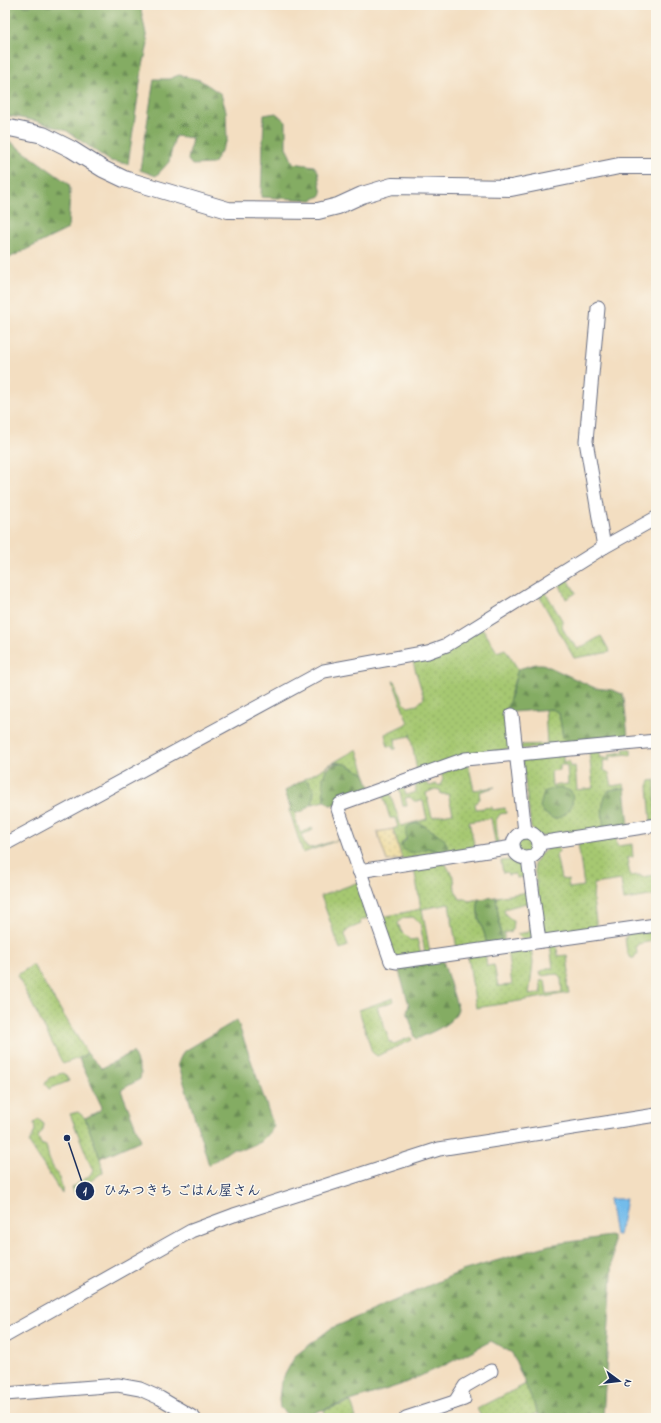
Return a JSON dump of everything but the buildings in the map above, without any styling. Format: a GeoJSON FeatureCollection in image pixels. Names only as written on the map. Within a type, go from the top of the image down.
{"type":"FeatureCollection","features":[{"type":"Feature","properties":{"kind":"street"},"geometry":{"type":"LineString","coordinates":[[5,126],[43,135],[71,149],[103,169],[124,179],[228,210],[318,211],[338,206],[362,195],[392,186],[511,188],[618,166],[656,166]]}},
{"type":"Feature","properties":{"kind":"street"},"geometry":{"type":"LineString","coordinates":[[598,308],[586,441],[604,548]]}},
{"type":"Feature","properties":{"kind":"street"},"geometry":{"type":"LineString","coordinates":[[5,844],[324,671],[428,652],[447,645],[604,548],[656,518]]}},
{"type":"Feature","properties":{"kind":"street"},"geometry":{"type":"LineString","coordinates":[[512,715],[515,753],[525,832]]}},
{"type":"Feature","properties":{"kind":"street"},"geometry":{"type":"LineString","coordinates":[[656,741],[465,758],[340,804],[338,809],[391,961],[396,962],[656,925]]}},
{"type":"Feature","properties":{"kind":"street"},"geometry":{"type":"LineString","coordinates":[[539,843],[656,826]]}},
{"type":"Feature","properties":{"kind":"street"},"geometry":{"type":"LineString","coordinates":[[525,832],[535,835],[539,843],[535,855],[528,858],[516,854],[513,847],[515,838],[525,832]]}},
{"type":"Feature","properties":{"kind":"street"},"geometry":{"type":"LineString","coordinates":[[359,871],[513,847]]}},
{"type":"Feature","properties":{"kind":"street"},"geometry":{"type":"LineString","coordinates":[[528,858],[539,941]]}},
{"type":"Feature","properties":{"kind":"street"},"geometry":{"type":"LineString","coordinates":[[5,1336],[191,1231],[234,1215],[439,1149],[656,1115]]}},
{"type":"Feature","properties":{"kind":"street"},"geometry":{"type":"LineString","coordinates":[[406,1418],[459,1401],[465,1386],[491,1371]]}},
{"type":"Feature","properties":{"kind":"street"},"geometry":{"type":"LineString","coordinates":[[5,1394],[118,1385],[140,1389],[160,1398],[194,1418]]}},
{"type":"Feature","properties":{"kind":"green space"},"geometry":{"type":"Polygon","coordinates":[[[5,5],[140,5],[148,44],[142,70],[128,164],[110,161],[67,131],[36,121],[5,115],[5,5]]]}},
{"type":"Feature","properties":{"kind":"green space"},"geometry":{"type":"Polygon","coordinates":[[[179,75],[200,80],[221,94],[226,111],[227,141],[213,164],[192,165],[188,160],[192,138],[175,136],[169,162],[156,176],[140,170],[154,79],[169,79],[179,75]]]}},
{"type":"Feature","properties":{"kind":"green space"},"geometry":{"type":"Polygon","coordinates":[[[276,113],[286,122],[286,147],[293,163],[314,166],[318,171],[322,195],[312,200],[261,197],[264,115],[276,113]]]}},
{"type":"Feature","properties":{"kind":"green space"},"geometry":{"type":"Polygon","coordinates":[[[5,138],[69,184],[70,190],[68,229],[5,260],[5,138]]]}},
{"type":"Feature","properties":{"kind":"green space"},"geometry":{"type":"Polygon","coordinates":[[[566,576],[576,593],[566,599],[560,585],[562,579],[566,576]]]}},
{"type":"Feature","properties":{"kind":"green space"},"geometry":{"type":"Polygon","coordinates":[[[544,590],[562,620],[565,632],[578,649],[601,636],[610,652],[574,658],[538,594],[544,590]]]}},
{"type":"Feature","properties":{"kind":"green space"},"geometry":{"type":"Polygon","coordinates":[[[483,629],[497,652],[505,649],[518,669],[511,692],[511,748],[417,771],[410,733],[410,736],[395,739],[396,749],[393,749],[392,746],[388,747],[385,734],[408,723],[393,681],[395,681],[404,703],[408,707],[417,705],[424,698],[413,662],[416,658],[483,629]]]}},
{"type":"Feature","properties":{"kind":"green space"},"geometry":{"type":"Polygon","coordinates":[[[536,664],[543,664],[595,688],[613,690],[622,694],[624,699],[628,737],[626,740],[570,745],[563,738],[559,713],[552,709],[512,712],[507,709],[518,669],[536,664]]]}},
{"type":"Feature","properties":{"kind":"green space"},"geometry":{"type":"Polygon","coordinates":[[[545,709],[552,709],[559,713],[563,738],[570,745],[522,749],[519,747],[522,745],[547,744],[545,709]]]}},
{"type":"Feature","properties":{"kind":"green space"},"geometry":{"type":"Polygon","coordinates":[[[357,749],[365,774],[345,764],[337,762],[331,764],[357,749]]]}},
{"type":"Feature","properties":{"kind":"green space"},"geometry":{"type":"Polygon","coordinates":[[[623,749],[631,749],[631,756],[627,754],[611,756],[610,760],[603,761],[604,770],[609,773],[612,786],[624,784],[625,788],[609,790],[604,829],[539,836],[531,828],[522,757],[563,754],[563,762],[569,761],[570,767],[575,766],[577,790],[593,788],[589,751],[599,750],[601,758],[609,758],[609,754],[624,752],[623,749]],[[560,765],[560,770],[551,771],[552,786],[568,784],[567,765],[560,765]]]}},
{"type":"Feature","properties":{"kind":"green space"},"geometry":{"type":"Polygon","coordinates":[[[336,763],[346,764],[365,774],[371,789],[344,805],[330,805],[325,801],[323,779],[326,770],[336,763]]]}},
{"type":"Feature","properties":{"kind":"green space"},"geometry":{"type":"Polygon","coordinates":[[[468,763],[474,790],[495,787],[479,792],[480,799],[475,804],[476,809],[492,807],[492,810],[505,808],[506,813],[500,814],[496,820],[498,844],[496,846],[491,818],[469,822],[475,848],[402,859],[393,829],[398,827],[395,818],[390,818],[382,792],[390,793],[401,826],[427,819],[423,801],[414,801],[410,797],[405,798],[407,806],[403,806],[399,787],[403,786],[406,795],[416,792],[415,781],[424,778],[426,783],[430,786],[436,784],[440,786],[443,779],[441,772],[468,763]],[[435,789],[426,793],[432,817],[453,813],[448,794],[441,794],[440,790],[435,789]],[[419,823],[401,844],[422,850],[427,848],[434,851],[438,834],[419,823]]]}},
{"type":"Feature","properties":{"kind":"green space"},"geometry":{"type":"Polygon","coordinates":[[[330,764],[324,774],[325,801],[312,804],[314,790],[303,780],[330,764]]]}},
{"type":"Feature","properties":{"kind":"green space"},"geometry":{"type":"Polygon","coordinates":[[[303,780],[308,781],[314,790],[312,804],[302,812],[296,813],[291,810],[285,791],[303,780]]]}},
{"type":"Feature","properties":{"kind":"green space"},"geometry":{"type":"Polygon","coordinates":[[[655,780],[656,822],[651,822],[648,786],[650,781],[655,780]]]}},
{"type":"Feature","properties":{"kind":"green space"},"geometry":{"type":"Polygon","coordinates":[[[562,788],[571,791],[572,805],[567,813],[554,819],[544,813],[540,807],[544,792],[562,788]]]}},
{"type":"Feature","properties":{"kind":"green space"},"geometry":{"type":"Polygon","coordinates":[[[625,788],[629,826],[604,829],[602,809],[606,795],[609,790],[625,788]]]}},
{"type":"Feature","properties":{"kind":"green space"},"geometry":{"type":"Polygon","coordinates":[[[289,809],[296,813],[295,817],[300,833],[312,828],[313,830],[301,835],[306,847],[311,848],[341,839],[303,853],[289,809]]]}},
{"type":"Feature","properties":{"kind":"green space"},"geometry":{"type":"Polygon","coordinates":[[[419,823],[444,839],[448,846],[446,851],[440,852],[427,848],[417,852],[407,852],[401,847],[401,844],[406,840],[406,828],[412,824],[419,823]]]}},
{"type":"Feature","properties":{"kind":"green space"},"geometry":{"type":"Polygon","coordinates":[[[523,835],[530,835],[535,840],[535,850],[531,854],[524,855],[517,849],[518,840],[523,835]]]}},
{"type":"Feature","properties":{"kind":"green space"},"geometry":{"type":"Polygon","coordinates":[[[616,837],[617,846],[632,844],[633,857],[627,858],[630,876],[640,875],[641,877],[656,875],[656,895],[624,900],[621,880],[594,884],[593,900],[597,929],[542,936],[534,864],[539,857],[547,849],[558,845],[559,851],[556,855],[561,879],[568,880],[569,888],[584,886],[578,843],[616,837]]]}},
{"type":"Feature","properties":{"kind":"green space"},"geometry":{"type":"Polygon","coordinates":[[[511,857],[520,861],[526,876],[517,878],[515,874],[508,875],[507,872],[503,873],[501,861],[511,860],[511,857]]]}},
{"type":"Feature","properties":{"kind":"green space"},"geometry":{"type":"Polygon","coordinates":[[[445,863],[454,878],[455,890],[460,899],[466,899],[468,901],[479,899],[478,917],[486,942],[489,944],[457,949],[449,904],[422,909],[430,953],[425,954],[420,922],[412,917],[402,918],[398,923],[401,931],[410,940],[417,939],[421,954],[394,957],[382,917],[421,909],[414,868],[445,863]]]}},
{"type":"Feature","properties":{"kind":"green space"},"geometry":{"type":"Polygon","coordinates":[[[359,882],[372,916],[360,921],[361,924],[347,931],[345,936],[348,946],[340,949],[321,896],[359,882]]]}},
{"type":"Feature","properties":{"kind":"green space"},"geometry":{"type":"Polygon","coordinates":[[[528,892],[534,935],[531,938],[522,939],[517,934],[529,932],[531,926],[529,910],[526,903],[504,909],[505,914],[513,921],[512,931],[504,933],[504,941],[502,943],[496,897],[528,892]]]}},
{"type":"Feature","properties":{"kind":"green space"},"geometry":{"type":"Polygon","coordinates":[[[496,897],[502,943],[489,944],[486,942],[478,917],[479,899],[496,897]]]}},
{"type":"Feature","properties":{"kind":"green space"},"geometry":{"type":"Polygon","coordinates":[[[651,930],[653,941],[638,944],[636,947],[637,953],[634,958],[631,958],[627,953],[625,937],[629,933],[651,930]]]}},
{"type":"Feature","properties":{"kind":"green space"},"geometry":{"type":"Polygon","coordinates":[[[556,943],[558,956],[567,955],[569,973],[567,984],[569,993],[476,1008],[468,956],[485,953],[487,966],[494,965],[498,986],[512,985],[507,950],[531,947],[533,963],[529,995],[542,993],[540,981],[545,980],[547,994],[562,992],[561,979],[557,974],[541,976],[540,972],[547,968],[553,968],[550,944],[556,943]]]}},
{"type":"Feature","properties":{"kind":"green space"},"geometry":{"type":"Polygon","coordinates":[[[443,961],[458,1009],[447,1024],[417,1039],[415,1037],[407,1011],[409,1005],[399,971],[400,967],[443,961]]]}},
{"type":"Feature","properties":{"kind":"green space"},"geometry":{"type":"Polygon","coordinates":[[[33,965],[87,1053],[81,1057],[63,1064],[17,975],[33,965]]]}},
{"type":"Feature","properties":{"kind":"green space"},"geometry":{"type":"Polygon","coordinates":[[[393,998],[394,1001],[377,1007],[390,1042],[394,1044],[411,1037],[412,1040],[377,1056],[372,1052],[359,1010],[393,998]]]}},
{"type":"Feature","properties":{"kind":"green space"},"geometry":{"type":"Polygon","coordinates":[[[237,1020],[274,1127],[260,1142],[244,1149],[232,1149],[209,1165],[178,1063],[183,1052],[237,1020]]]}},
{"type":"Feature","properties":{"kind":"green space"},"geometry":{"type":"Polygon","coordinates":[[[133,1052],[141,1073],[140,1079],[121,1090],[141,1140],[100,1158],[85,1118],[99,1111],[102,1107],[79,1059],[87,1053],[102,1068],[133,1052]]]}},
{"type":"Feature","properties":{"kind":"green space"},"geometry":{"type":"Polygon","coordinates":[[[62,1073],[66,1075],[69,1081],[49,1089],[45,1084],[49,1078],[62,1073]]]}},
{"type":"Feature","properties":{"kind":"green space"},"geometry":{"type":"Polygon","coordinates":[[[78,1112],[85,1118],[100,1158],[103,1172],[74,1193],[72,1187],[88,1177],[93,1171],[70,1114],[78,1112]]]}},
{"type":"Feature","properties":{"kind":"green space"},"geometry":{"type":"Polygon","coordinates":[[[38,1119],[44,1124],[43,1130],[38,1137],[41,1144],[46,1146],[49,1159],[62,1185],[62,1194],[29,1143],[35,1131],[34,1123],[38,1119]]]}},
{"type":"Feature","properties":{"kind":"green space"},"geometry":{"type":"Polygon","coordinates":[[[610,1236],[613,1238],[613,1258],[603,1418],[540,1418],[512,1353],[491,1341],[445,1365],[400,1385],[297,1418],[291,1418],[280,1408],[279,1399],[281,1382],[295,1356],[330,1329],[462,1271],[549,1245],[610,1236]]]}},
{"type":"Feature","properties":{"kind":"green space"},"geometry":{"type":"Polygon","coordinates":[[[526,1384],[538,1413],[529,1418],[482,1418],[477,1409],[526,1384]]]}},
{"type":"Feature","properties":{"kind":"green space"},"geometry":{"type":"Polygon","coordinates":[[[351,1402],[356,1418],[326,1418],[324,1410],[351,1402]]]}},
{"type":"Feature","properties":{"kind":"sand"},"geometry":{"type":"Polygon","coordinates":[[[393,829],[402,859],[387,861],[377,832],[393,829]]]}},
{"type":"Feature","properties":{"kind":"water"},"geometry":{"type":"Polygon","coordinates":[[[609,1199],[626,1199],[619,1235],[615,1235],[609,1199]]]}},
{"type":"Feature","properties":{"kind":"place","name":"ひみつきち ごはん屋さん"},"geometry":{"type":"Point","coordinates":[67,1138]}}]}
